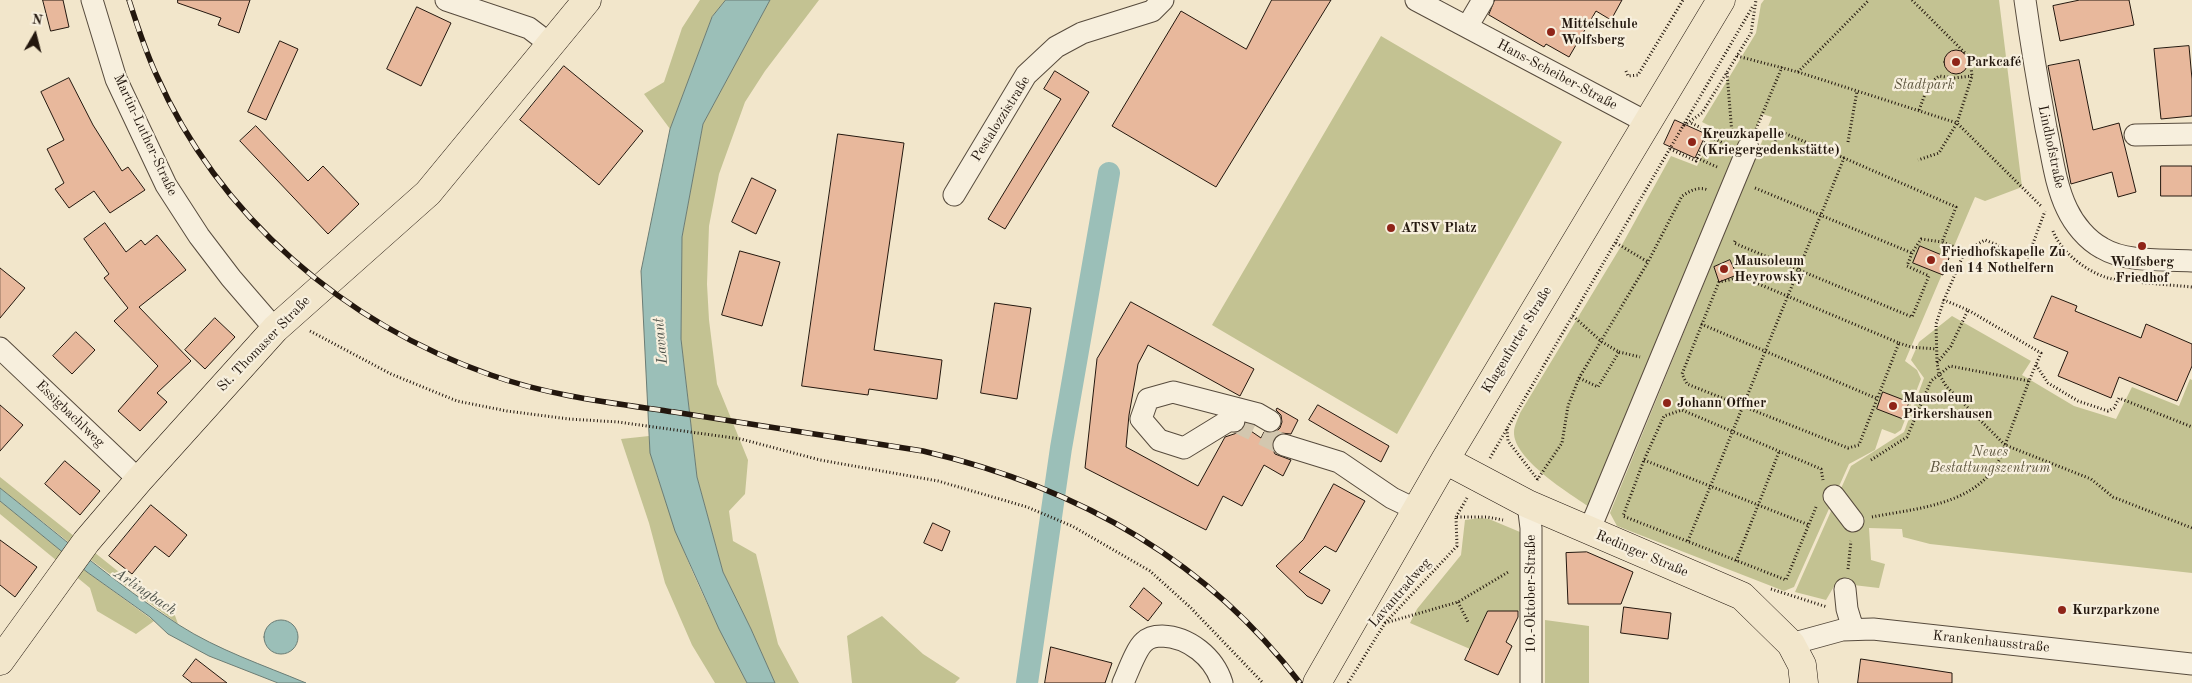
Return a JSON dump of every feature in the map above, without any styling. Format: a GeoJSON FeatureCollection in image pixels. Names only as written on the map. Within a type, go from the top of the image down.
{"type":"FeatureCollection","features":[{"type":"Feature","properties":{"kind":"main road","name":"St. Thomaser Straße"},"geometry":{"type":"LineString","coordinates":[[2,655],[86,542],[139,480],[275,329],[428,193],[587,0]]}},
{"type":"Feature","properties":{"kind":"main road","name":"Klagenfurter Straße"},"geometry":{"type":"LineString","coordinates":[[1317,683],[1445,460],[1721,0]]}},
{"type":"Feature","properties":{"kind":"main road","name":"Redinger Straße"},"geometry":{"type":"LineString","coordinates":[[1445,460],[1478,478],[1589,531],[1742,596],[1791,644],[1802,665],[1804,683]]}},
{"type":"Feature","properties":{"kind":"street","name":"Martin-Luther-Straße"},"geometry":{"type":"LineString","coordinates":[[92,0],[116,79],[166,185],[199,236],[225,271],[275,329]]}},
{"type":"Feature","properties":{"kind":"street"},"geometry":{"type":"LineString","coordinates":[[446,0],[528,28],[550,44]]}},
{"type":"Feature","properties":{"kind":"street","name":"Pestalozzistraße"},"geometry":{"type":"LineString","coordinates":[[954,195],[1026,75],[1056,47],[1082,33],[1152,11],[1163,0]]}},
{"type":"Feature","properties":{"kind":"street","name":"Hans-Scheiber-Straße"},"geometry":{"type":"LineString","coordinates":[[1416,0],[1648,123]]}},
{"type":"Feature","properties":{"kind":"street"},"geometry":{"type":"LineString","coordinates":[[1467,27],[1483,0]]}},
{"type":"Feature","properties":{"kind":"street","name":"Lindhofstraße"},"geometry":{"type":"LineString","coordinates":[[2025,0],[2032,49],[2057,182],[2067,210],[2090,240],[2103,249],[2120,255],[2140,258],[2192,261]]}},
{"type":"Feature","properties":{"kind":"street"},"geometry":{"type":"LineString","coordinates":[[2135,135],[2192,134]]}},
{"type":"Feature","properties":{"kind":"street"},"geometry":{"type":"LineString","coordinates":[[1589,531],[1727,198],[1738,144]]}},
{"type":"Feature","properties":{"kind":"street","name":"Essigbachlweg"},"geometry":{"type":"LineString","coordinates":[[0,348],[139,480]]}},
{"type":"Feature","properties":{"kind":"street"},"geometry":{"type":"LineString","coordinates":[[1234,421],[1228,421],[1184,448],[1159,440],[1141,419],[1148,399],[1173,392],[1258,414],[1270,421]]}},
{"type":"Feature","properties":{"kind":"street"},"geometry":{"type":"LineString","coordinates":[[1288,439],[1317,455],[1339,462],[1392,498],[1417,510]]}},
{"type":"Feature","properties":{"kind":"street"},"geometry":{"type":"LineString","coordinates":[[1826,496],[1853,521]]}},
{"type":"Feature","properties":{"kind":"street","name":"10.-Oktober-Straße"},"geometry":{"type":"LineString","coordinates":[[1531,683],[1532,504]]}},
{"type":"Feature","properties":{"kind":"street"},"geometry":{"type":"LineString","coordinates":[[1845,589],[1847,609],[1853,629]]}},
{"type":"Feature","properties":{"kind":"street","name":"Krankenhausstraße"},"geometry":{"type":"LineString","coordinates":[[1791,644],[1842,630],[1873,629],[2192,664]]}},
{"type":"Feature","properties":{"kind":"street"},"geometry":{"type":"LineString","coordinates":[[1123,683],[1144,642],[1154,636],[1173,637],[1194,646],[1210,660],[1222,683]]}},
{"type":"Feature","properties":{"kind":"path"},"geometry":{"type":"LineString","coordinates":[[1626,71],[1628,76],[1638,75],[1683,0]]}},
{"type":"Feature","properties":{"kind":"path"},"geometry":{"type":"LineString","coordinates":[[1798,72],[1869,0]]}},
{"type":"Feature","properties":{"kind":"path"},"geometry":{"type":"LineString","coordinates":[[1912,0],[1970,58],[1972,76],[1957,123],[1939,154],[1918,160]]}},
{"type":"Feature","properties":{"kind":"path"},"geometry":{"type":"LineString","coordinates":[[1683,126],[1702,113],[1751,33],[1755,2]]}},
{"type":"Feature","properties":{"kind":"path"},"geometry":{"type":"LineString","coordinates":[[1727,198],[1703,188],[1690,190],[1682,196],[1648,262],[1579,378],[1568,406],[1562,443],[1532,504],[1515,522],[1488,517],[1456,517],[1755,2]]}},
{"type":"Feature","properties":{"kind":"path"},"geometry":{"type":"LineString","coordinates":[[1737,56],[1798,72],[1957,123],[2022,187]]}},
{"type":"Feature","properties":{"kind":"path"},"geometry":{"type":"LineString","coordinates":[[1738,144],[1782,68]]}},
{"type":"Feature","properties":{"kind":"path"},"geometry":{"type":"LineString","coordinates":[[1727,72],[1738,144]]}},
{"type":"Feature","properties":{"kind":"path"},"geometry":{"type":"LineString","coordinates":[[1919,110],[1928,84],[1939,76],[1954,78],[1972,76]]}},
{"type":"Feature","properties":{"kind":"path"},"geometry":{"type":"LineString","coordinates":[[1848,142],[1857,91]]}},
{"type":"Feature","properties":{"kind":"path"},"geometry":{"type":"LineString","coordinates":[[1670,149],[1696,161],[1699,159],[1710,132],[1689,122]]}},
{"type":"Feature","properties":{"kind":"path"},"geometry":{"type":"LineString","coordinates":[[1769,156],[1779,131],[1956,207],[1942,242]]}},
{"type":"Feature","properties":{"kind":"path"},"geometry":{"type":"LineString","coordinates":[[1708,136],[1738,144]]}},
{"type":"Feature","properties":{"kind":"path"},"geometry":{"type":"LineString","coordinates":[[1688,542],[1709,486],[1844,158]]}},
{"type":"Feature","properties":{"kind":"path"},"geometry":{"type":"LineString","coordinates":[[1752,197],[1759,180]]}},
{"type":"Feature","properties":{"kind":"path"},"geometry":{"type":"LineString","coordinates":[[1755,188],[1912,253]]}},
{"type":"Feature","properties":{"kind":"path"},"geometry":{"type":"LineString","coordinates":[[2045,211],[2028,256],[1985,240],[1965,251],[1936,324],[1938,374],[1946,386],[2005,445],[2091,479],[2113,497],[2192,528]]}},
{"type":"Feature","properties":{"kind":"path"},"geometry":{"type":"LineString","coordinates":[[1738,234],[1734,243],[1912,317],[1929,276],[1907,266],[1912,253],[1921,239],[1942,242],[1965,251]]}},
{"type":"Feature","properties":{"kind":"path"},"geometry":{"type":"LineString","coordinates":[[1616,244],[1648,262]]}},
{"type":"Feature","properties":{"kind":"path"},"geometry":{"type":"LineString","coordinates":[[1900,343],[1859,445],[1848,448],[1687,384],[1682,374],[1718,282],[1742,277],[1900,343],[1911,347],[1936,349]]}},
{"type":"Feature","properties":{"kind":"path"},"geometry":{"type":"LineString","coordinates":[[1845,589],[1853,521],[1939,504],[1974,489],[1994,470],[2041,353],[1968,310],[1944,300]]}},
{"type":"Feature","properties":{"kind":"path"},"geometry":{"type":"LineString","coordinates":[[1937,363],[1951,346],[1968,310]]}},
{"type":"Feature","properties":{"kind":"path"},"geometry":{"type":"LineString","coordinates":[[1573,316],[1602,342],[1619,352],[1598,387],[1579,378]]}},
{"type":"Feature","properties":{"kind":"path"},"geometry":{"type":"LineString","coordinates":[[1696,322],[1878,399]]}},
{"type":"Feature","properties":{"kind":"path"},"geometry":{"type":"LineString","coordinates":[[308,330],[391,374],[457,400],[507,411],[569,419],[618,422],[741,439],[820,460],[938,481],[1027,507],[1072,526],[1150,571],[1190,606],[1263,683]]}},
{"type":"Feature","properties":{"kind":"path"},"geometry":{"type":"LineString","coordinates":[[2035,364],[2048,383],[2078,401],[2108,411],[2114,408],[2120,398],[2192,427]]}},
{"type":"Feature","properties":{"kind":"path"},"geometry":{"type":"LineString","coordinates":[[1871,460],[1906,436],[1931,381],[1950,366],[2029,381]]}},
{"type":"Feature","properties":{"kind":"path"},"geometry":{"type":"LineString","coordinates":[[1682,410],[1779,452],[1821,469],[1826,496],[1808,525],[1786,580],[1623,516],[1644,460],[1664,416],[1682,410]]}},
{"type":"Feature","properties":{"kind":"path"},"geometry":{"type":"LineString","coordinates":[[1736,561],[1779,452]]}},
{"type":"Feature","properties":{"kind":"path"},"geometry":{"type":"LineString","coordinates":[[1639,458],[1808,525]]}},
{"type":"Feature","properties":{"kind":"path","name":"Lavantradweg"},"geometry":{"type":"LineString","coordinates":[[1348,683],[1384,623],[1457,546],[1456,517]]}},
{"type":"Feature","properties":{"kind":"path"},"geometry":{"type":"LineString","coordinates":[[1384,623],[1458,602],[1531,559]]}},
{"type":"Feature","properties":{"kind":"path"},"geometry":{"type":"LineString","coordinates":[[1458,602],[1468,622]]}},
{"type":"Feature","properties":{"kind":"green space"},"geometry":{"type":"Polygon","coordinates":[[[700,0],[726,0],[712,17],[670,129],[644,94],[664,82],[682,28],[700,0]]]}},
{"type":"Feature","properties":{"kind":"green space"},"geometry":{"type":"Polygon","coordinates":[[[770,0],[819,0],[765,71],[745,102],[719,174],[709,226],[707,284],[709,320],[717,384],[748,460],[745,494],[729,511],[733,541],[756,554],[778,644],[799,683],[775,683],[723,572],[697,477],[681,339],[682,237],[703,124],[770,0]]]}},
{"type":"Feature","properties":{"kind":"green space","name":"Stadtpark"},"geometry":{"type":"Polygon","coordinates":[[[1764,0],[1999,0],[2022,187],[1985,201],[1975,197],[1905,361],[1917,370],[1921,379],[1901,430],[1895,434],[1882,429],[1875,450],[1849,464],[1794,587],[1784,591],[1617,526],[1610,513],[1772,117],[1762,114],[1591,508],[1557,485],[1532,464],[1516,442],[1514,432],[1520,413],[1623,243],[1671,156],[1697,166],[1716,129],[1702,122],[1756,33],[1761,4],[1764,0]]]}},
{"type":"Feature","properties":{"kind":"green space"},"geometry":{"type":"Polygon","coordinates":[[[1381,36],[1562,142],[1397,434],[1212,325],[1381,36]]]}},
{"type":"Feature","properties":{"kind":"green space","name":"Neues Bestattungszentrum"},"geometry":{"type":"Polygon","coordinates":[[[1952,316],[2031,361],[2022,375],[2074,406],[2116,419],[2132,387],[2179,406],[2190,379],[2192,380],[2192,573],[1930,544],[1903,537],[1902,529],[1869,528],[1871,560],[1885,564],[1879,588],[1836,583],[1826,600],[1795,592],[1851,466],[1904,432],[1924,378],[1911,360],[1919,342],[1952,316]]]}},
{"type":"Feature","properties":{"kind":"green space"},"geometry":{"type":"Polygon","coordinates":[[[649,436],[655,468],[682,546],[713,615],[747,683],[715,683],[692,645],[665,583],[649,523],[621,439],[649,436]]]}},
{"type":"Feature","properties":{"kind":"green space"},"geometry":{"type":"Polygon","coordinates":[[[0,477],[144,592],[173,610],[178,624],[95,563],[0,488],[0,477]]]}},
{"type":"Feature","properties":{"kind":"green space"},"geometry":{"type":"Polygon","coordinates":[[[0,501],[87,572],[154,621],[136,634],[97,611],[90,588],[0,514],[0,501]]]}},
{"type":"Feature","properties":{"kind":"green space"},"geometry":{"type":"Polygon","coordinates":[[[1489,519],[1520,532],[1521,611],[1488,611],[1470,649],[1410,623],[1417,609],[1461,555],[1465,520],[1489,519]]]}},
{"type":"Feature","properties":{"kind":"green space"},"geometry":{"type":"Polygon","coordinates":[[[882,616],[923,654],[960,678],[955,683],[852,683],[847,636],[882,616]]]}},
{"type":"Feature","properties":{"kind":"green space"},"geometry":{"type":"Polygon","coordinates":[[[1545,620],[1589,626],[1589,683],[1545,683],[1545,620]]]}},
{"type":"Feature","properties":{"kind":"water","name":"Lavant"},"geometry":{"type":"Polygon","coordinates":[[[726,0],[770,0],[703,124],[682,237],[681,339],[697,477],[723,572],[775,683],[747,683],[719,629],[675,531],[650,453],[641,271],[670,129],[712,17],[726,0]]]}},
{"type":"Feature","properties":{"kind":"water","name":"Arlingbach"},"geometry":{"type":"Polygon","coordinates":[[[0,488],[110,576],[179,625],[225,650],[306,683],[278,683],[209,656],[168,634],[150,617],[87,572],[0,501],[0,488]]]}},
{"type":"Feature","properties":{"kind":"water"},"geometry":{"type":"Polygon","coordinates":[[[281,620],[293,625],[298,637],[293,649],[281,654],[269,649],[264,637],[269,625],[281,620]]]}},
{"type":"Feature","properties":{"kind":"building"},"geometry":{"type":"Polygon","coordinates":[[[43,0],[63,0],[69,27],[51,31],[43,0]]]}},
{"type":"Feature","properties":{"kind":"building"},"geometry":{"type":"Polygon","coordinates":[[[178,0],[250,0],[239,33],[218,25],[221,18],[178,3],[178,0]]]}},
{"type":"Feature","properties":{"kind":"building"},"geometry":{"type":"Polygon","coordinates":[[[1272,0],[1331,0],[1216,187],[1112,126],[1181,11],[1246,49],[1272,0]]]}},
{"type":"Feature","properties":{"kind":"building","name":"Mittelschule Wolfsberg"},"geometry":{"type":"Polygon","coordinates":[[[1495,0],[1622,0],[1611,20],[1596,11],[1569,57],[1546,44],[1544,47],[1489,15],[1495,0]]]}},
{"type":"Feature","properties":{"kind":"building"},"geometry":{"type":"Polygon","coordinates":[[[2080,0],[2129,0],[2134,25],[2060,41],[2053,6],[2080,0]]]}},
{"type":"Feature","properties":{"kind":"building"},"geometry":{"type":"Polygon","coordinates":[[[417,7],[451,23],[421,86],[387,69],[417,7]]]}},
{"type":"Feature","properties":{"kind":"building"},"geometry":{"type":"Polygon","coordinates":[[[280,41],[298,49],[266,120],[248,112],[280,41]]]}},
{"type":"Feature","properties":{"kind":"building"},"geometry":{"type":"Polygon","coordinates":[[[2189,46],[2192,79],[2192,116],[2161,119],[2154,49],[2189,46]]]}},
{"type":"Feature","properties":{"kind":"building","name":"Parkcafé"},"geometry":{"type":"Polygon","coordinates":[[[1956,50],[1964,54],[1968,62],[1964,70],[1956,74],[1948,70],[1944,62],[1948,54],[1956,50]]]}},
{"type":"Feature","properties":{"kind":"building"},"geometry":{"type":"Polygon","coordinates":[[[2079,60],[2093,130],[2119,123],[2136,192],[2118,197],[2112,172],[2071,184],[2048,66],[2079,60]]]}},
{"type":"Feature","properties":{"kind":"building"},"geometry":{"type":"Polygon","coordinates":[[[564,66],[643,131],[599,185],[520,120],[564,66]]]}},
{"type":"Feature","properties":{"kind":"building"},"geometry":{"type":"Polygon","coordinates":[[[1055,71],[1089,92],[1005,229],[988,219],[1061,99],[1044,89],[1055,71]]]}},
{"type":"Feature","properties":{"kind":"building"},"geometry":{"type":"Polygon","coordinates":[[[69,78],[93,125],[122,171],[128,167],[145,190],[110,213],[94,191],[69,208],[55,189],[64,183],[47,149],[64,140],[41,92],[69,78]]]}},
{"type":"Feature","properties":{"kind":"building"},"geometry":{"type":"Polygon","coordinates":[[[1675,120],[1706,134],[1695,158],[1664,144],[1675,120]]]}},
{"type":"Feature","properties":{"kind":"building"},"geometry":{"type":"Polygon","coordinates":[[[256,126],[308,181],[323,166],[359,204],[328,234],[240,141],[256,126]]]}},
{"type":"Feature","properties":{"kind":"building"},"geometry":{"type":"Polygon","coordinates":[[[838,134],[904,143],[874,350],[942,360],[937,399],[869,389],[868,395],[802,386],[838,134]]]}},
{"type":"Feature","properties":{"kind":"building"},"geometry":{"type":"Polygon","coordinates":[[[2161,166],[2192,166],[2192,196],[2161,196],[2161,166]]]}},
{"type":"Feature","properties":{"kind":"building"},"geometry":{"type":"Polygon","coordinates":[[[752,178],[776,190],[756,234],[732,222],[752,178]]]}},
{"type":"Feature","properties":{"kind":"building"},"geometry":{"type":"Polygon","coordinates":[[[105,223],[126,252],[141,240],[145,245],[157,235],[186,270],[139,307],[191,361],[157,393],[167,402],[140,431],[118,411],[158,366],[114,321],[128,308],[104,278],[109,274],[84,239],[105,223]]]}},
{"type":"Feature","properties":{"kind":"building","name":"Friedhofskapelle Zu den 14 Nothelfern"},"geometry":{"type":"Polygon","coordinates":[[[1920,246],[1949,258],[1943,275],[1913,263],[1920,246]]]}},
{"type":"Feature","properties":{"kind":"building"},"geometry":{"type":"Polygon","coordinates":[[[740,251],[780,262],[762,326],[722,315],[740,251]]]}},
{"type":"Feature","properties":{"kind":"building","name":"Mausoleum Heyrowsky"},"geometry":{"type":"Polygon","coordinates":[[[1730,260],[1737,275],[1719,282],[1714,267],[1730,260]]]}},
{"type":"Feature","properties":{"kind":"building"},"geometry":{"type":"Polygon","coordinates":[[[0,268],[25,288],[0,318],[0,268]]]}},
{"type":"Feature","properties":{"kind":"building"},"geometry":{"type":"Polygon","coordinates":[[[2052,296],[2077,306],[2075,311],[2141,338],[2146,324],[2192,344],[2192,366],[2177,401],[2119,377],[2111,398],[2058,376],[2068,352],[2034,338],[2052,296]]]}},
{"type":"Feature","properties":{"kind":"building"},"geometry":{"type":"Polygon","coordinates":[[[1131,302],[1254,369],[1240,396],[1148,345],[1138,364],[1129,415],[1126,447],[1198,486],[1225,437],[1240,432],[1245,427],[1261,438],[1264,432],[1276,432],[1282,422],[1281,415],[1276,410],[1277,408],[1298,420],[1291,434],[1281,433],[1275,436],[1272,442],[1275,454],[1291,460],[1283,476],[1264,465],[1242,506],[1223,496],[1206,530],[1085,468],[1097,359],[1131,302]]]}},
{"type":"Feature","properties":{"kind":"building"},"geometry":{"type":"Polygon","coordinates":[[[995,303],[1031,308],[1017,399],[981,393],[995,303]]]}},
{"type":"Feature","properties":{"kind":"building"},"geometry":{"type":"Polygon","coordinates":[[[215,318],[235,337],[205,369],[185,350],[215,318]]]}},
{"type":"Feature","properties":{"kind":"building"},"geometry":{"type":"Polygon","coordinates":[[[76,332],[95,350],[72,374],[53,356],[76,332]]]}},
{"type":"Feature","properties":{"kind":"building","name":"Mausoleum Pirkershausen"},"geometry":{"type":"Polygon","coordinates":[[[1883,392],[1909,402],[1903,419],[1877,409],[1883,392]]]}},
{"type":"Feature","properties":{"kind":"building"},"geometry":{"type":"Polygon","coordinates":[[[0,405],[23,425],[0,451],[0,405]]]}},
{"type":"Feature","properties":{"kind":"building"},"geometry":{"type":"Polygon","coordinates":[[[1318,405],[1389,446],[1381,462],[1309,420],[1318,405]]]}},
{"type":"Feature","properties":{"kind":"building"},"geometry":{"type":"Polygon","coordinates":[[[65,461],[100,491],[80,515],[45,484],[65,461]]]}},
{"type":"Feature","properties":{"kind":"building"},"geometry":{"type":"Polygon","coordinates":[[[1334,484],[1365,501],[1336,552],[1325,546],[1299,572],[1330,590],[1322,604],[1307,596],[1276,566],[1303,540],[1334,484]]]}},
{"type":"Feature","properties":{"kind":"building"},"geometry":{"type":"Polygon","coordinates":[[[151,505],[187,535],[169,557],[155,546],[132,574],[109,556],[151,505]]]}},
{"type":"Feature","properties":{"kind":"building"},"geometry":{"type":"Polygon","coordinates":[[[933,523],[950,531],[942,551],[924,543],[933,523]]]}},
{"type":"Feature","properties":{"kind":"building"},"geometry":{"type":"Polygon","coordinates":[[[0,540],[37,567],[15,597],[0,585],[0,540]]]}},
{"type":"Feature","properties":{"kind":"building"},"geometry":{"type":"Polygon","coordinates":[[[1587,552],[1633,572],[1621,604],[1568,604],[1566,553],[1587,552]]]}},
{"type":"Feature","properties":{"kind":"building"},"geometry":{"type":"Polygon","coordinates":[[[1144,588],[1162,603],[1148,621],[1130,607],[1144,588]]]}},
{"type":"Feature","properties":{"kind":"building"},"geometry":{"type":"Polygon","coordinates":[[[1624,607],[1671,613],[1668,639],[1621,633],[1624,607]]]}},
{"type":"Feature","properties":{"kind":"building"},"geometry":{"type":"Polygon","coordinates":[[[1488,611],[1518,611],[1518,617],[1506,642],[1512,646],[1498,675],[1465,660],[1488,611]]]}},
{"type":"Feature","properties":{"kind":"building"},"geometry":{"type":"Polygon","coordinates":[[[1051,647],[1112,663],[1105,683],[1045,683],[1051,647]]]}},
{"type":"Feature","properties":{"kind":"building"},"geometry":{"type":"Polygon","coordinates":[[[196,659],[227,683],[192,683],[183,676],[196,659]]]}},
{"type":"Feature","properties":{"kind":"building"},"geometry":{"type":"Polygon","coordinates":[[[1861,659],[1952,673],[1952,683],[1858,683],[1861,659]]]}},
{"type":"Feature","properties":{"kind":"waterway"},"geometry":{"type":"LineString","coordinates":[[1027,683],[1061,448],[1109,173]]}},
{"type":"Feature","properties":{"kind":"tunnel"},"geometry":{"type":"LineString","coordinates":[[1234,421],[1284,445]]}},
{"type":"Feature","properties":{"kind":"railway"},"geometry":{"type":"LineString","coordinates":[[129,0],[156,74],[182,126],[214,174],[251,219],[292,259],[337,295],[386,327],[437,353],[491,375],[559,394],[923,451],[979,466],[1032,484],[1084,507],[1132,533],[1179,564],[1222,599],[1263,639],[1300,683]]}},
{"type":"Feature","properties":{"kind":"place","name":"Mittelschule Wolfsberg"},"geometry":{"type":"Point","coordinates":[1551,32]}},
{"type":"Feature","properties":{"kind":"place","name":"Parkcafé"},"geometry":{"type":"Point","coordinates":[1956,62]}},
{"type":"Feature","properties":{"kind":"place","name":"Kreuzkapelle (Kriegergedenkstätte)"},"geometry":{"type":"Point","coordinates":[1692,142]}},
{"type":"Feature","properties":{"kind":"place","name":"ATSV Platz"},"geometry":{"type":"Point","coordinates":[1391,228]}},
{"type":"Feature","properties":{"kind":"place","name":"Wolfsberg Friedhof"},"geometry":{"type":"Point","coordinates":[2142,246]}},
{"type":"Feature","properties":{"kind":"place","name":"Friedhofskapelle Zu den 14 Nothelfern"},"geometry":{"type":"Point","coordinates":[1931,260]}},
{"type":"Feature","properties":{"kind":"place","name":"Mausoleum Heyrowsky"},"geometry":{"type":"Point","coordinates":[1724,269]}},
{"type":"Feature","properties":{"kind":"place","name":"Johann Offner"},"geometry":{"type":"Point","coordinates":[1667,403]}},
{"type":"Feature","properties":{"kind":"place","name":"Mausoleum Pirkershausen"},"geometry":{"type":"Point","coordinates":[1893,406]}},
{"type":"Feature","properties":{"kind":"place","name":"Kurzparkzone"},"geometry":{"type":"Point","coordinates":[2062,610]}}]}
